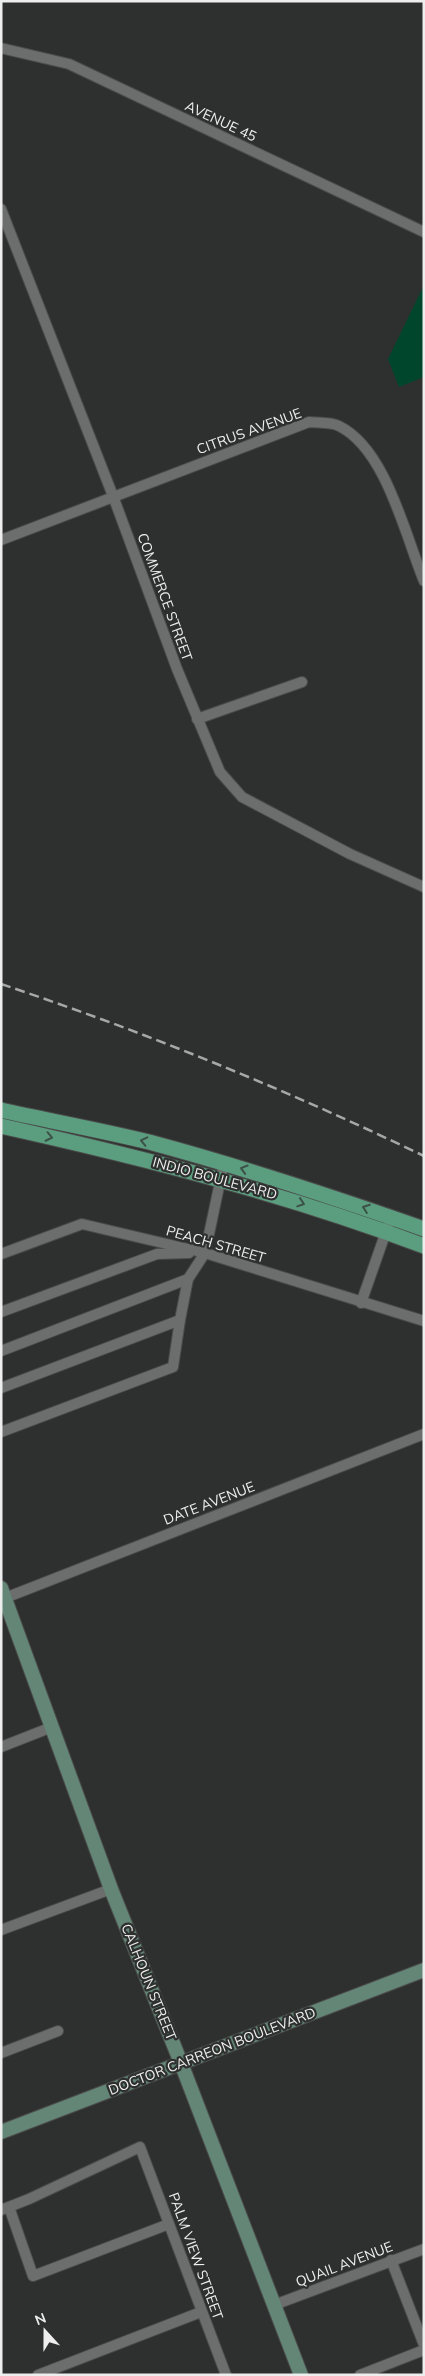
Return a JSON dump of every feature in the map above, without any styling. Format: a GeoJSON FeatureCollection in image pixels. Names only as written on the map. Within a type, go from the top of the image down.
{"type":"FeatureCollection","features":[{"type":"Feature","properties":{"kind":"main road","name":"INDIO BOULEVARD"},"geometry":{"type":"LineString","coordinates":[[1,1110],[147,1142],[224,1163],[424,1228]]}},
{"type":"Feature","properties":{"kind":"main road","name":"INDIO BOULEVARD"},"geometry":{"type":"LineString","coordinates":[[1,1126],[136,1157],[220,1179],[298,1202],[424,1246]]}},
{"type":"Feature","properties":{"kind":"street","name":"AVENUE 45"},"geometry":{"type":"LineString","coordinates":[[1,48],[68,64],[424,232]]}},
{"type":"Feature","properties":{"kind":"street","name":"COMMERCE STREET"},"geometry":{"type":"LineString","coordinates":[[1,209],[113,496],[197,720],[220,772],[242,797],[350,854],[424,887]]}},
{"type":"Feature","properties":{"kind":"street","name":"CITRUS AVENUE"},"geometry":{"type":"LineString","coordinates":[[1,540],[309,422],[338,426],[363,444],[378,464],[424,581]]}},
{"type":"Feature","properties":{"kind":"street"},"geometry":{"type":"LineString","coordinates":[[197,720],[302,682]]}},
{"type":"Feature","properties":{"kind":"street"},"geometry":{"type":"LineString","coordinates":[[1,1432],[173,1367],[188,1279],[205,1253],[224,1163]]}},
{"type":"Feature","properties":{"kind":"street"},"geometry":{"type":"LineString","coordinates":[[360,1303],[392,1217]]}},
{"type":"Feature","properties":{"kind":"street","name":"PEACH STREET"},"geometry":{"type":"LineString","coordinates":[[1,1254],[82,1224],[205,1253],[360,1303],[424,1321]]}},
{"type":"Feature","properties":{"kind":"street"},"geometry":{"type":"LineString","coordinates":[[1,1312],[156,1254],[205,1253]]}},
{"type":"Feature","properties":{"kind":"street"},"geometry":{"type":"LineString","coordinates":[[1,1351],[188,1279]]}},
{"type":"Feature","properties":{"kind":"street"},"geometry":{"type":"LineString","coordinates":[[1,1388],[180,1320]]}},
{"type":"Feature","properties":{"kind":"street","name":"DATE AVENUE"},"geometry":{"type":"LineString","coordinates":[[3,1593],[424,1434]]}},
{"type":"Feature","properties":{"kind":"street","name":"CALHOUN STREET"},"geometry":{"type":"LineString","coordinates":[[3,1593],[111,1889],[181,2063],[301,2375]]}},
{"type":"Feature","properties":{"kind":"street"},"geometry":{"type":"LineString","coordinates":[[1,1747],[52,1727]]}},
{"type":"Feature","properties":{"kind":"street"},"geometry":{"type":"LineString","coordinates":[[1,1930],[111,1889]]}},
{"type":"Feature","properties":{"kind":"street","name":"DOCTOR CARREON BOULEVARD"},"geometry":{"type":"LineString","coordinates":[[1,2132],[424,1970]]}},
{"type":"Feature","properties":{"kind":"street"},"geometry":{"type":"LineString","coordinates":[[1,2053],[58,2031]]}},
{"type":"Feature","properties":{"kind":"street","name":"PALM VIEW STREET"},"geometry":{"type":"LineString","coordinates":[[5,2209],[140,2147],[226,2375]]}},
{"type":"Feature","properties":{"kind":"street"},"geometry":{"type":"LineString","coordinates":[[5,2209],[33,2276],[169,2224]]}},
{"type":"Feature","properties":{"kind":"street","name":"QUAIL AVENUE"},"geometry":{"type":"LineString","coordinates":[[274,2305],[424,2249]]}},
{"type":"Feature","properties":{"kind":"street"},"geometry":{"type":"LineString","coordinates":[[391,2260],[424,2345]]}},
{"type":"Feature","properties":{"kind":"street"},"geometry":{"type":"LineString","coordinates":[[38,2375],[201,2312]]}},
{"type":"Feature","properties":{"kind":"street"},"geometry":{"type":"LineString","coordinates":[[360,2375],[424,2350]]}},
{"type":"Feature","properties":{"kind":"green space"},"geometry":{"type":"Polygon","coordinates":[[[424,285],[424,377],[399,387],[388,359],[424,285]]]}},
{"type":"Feature","properties":{"kind":"railway"},"geometry":{"type":"LineString","coordinates":[[1,984],[55,1002],[215,1063],[320,1108],[424,1156]]}}]}
